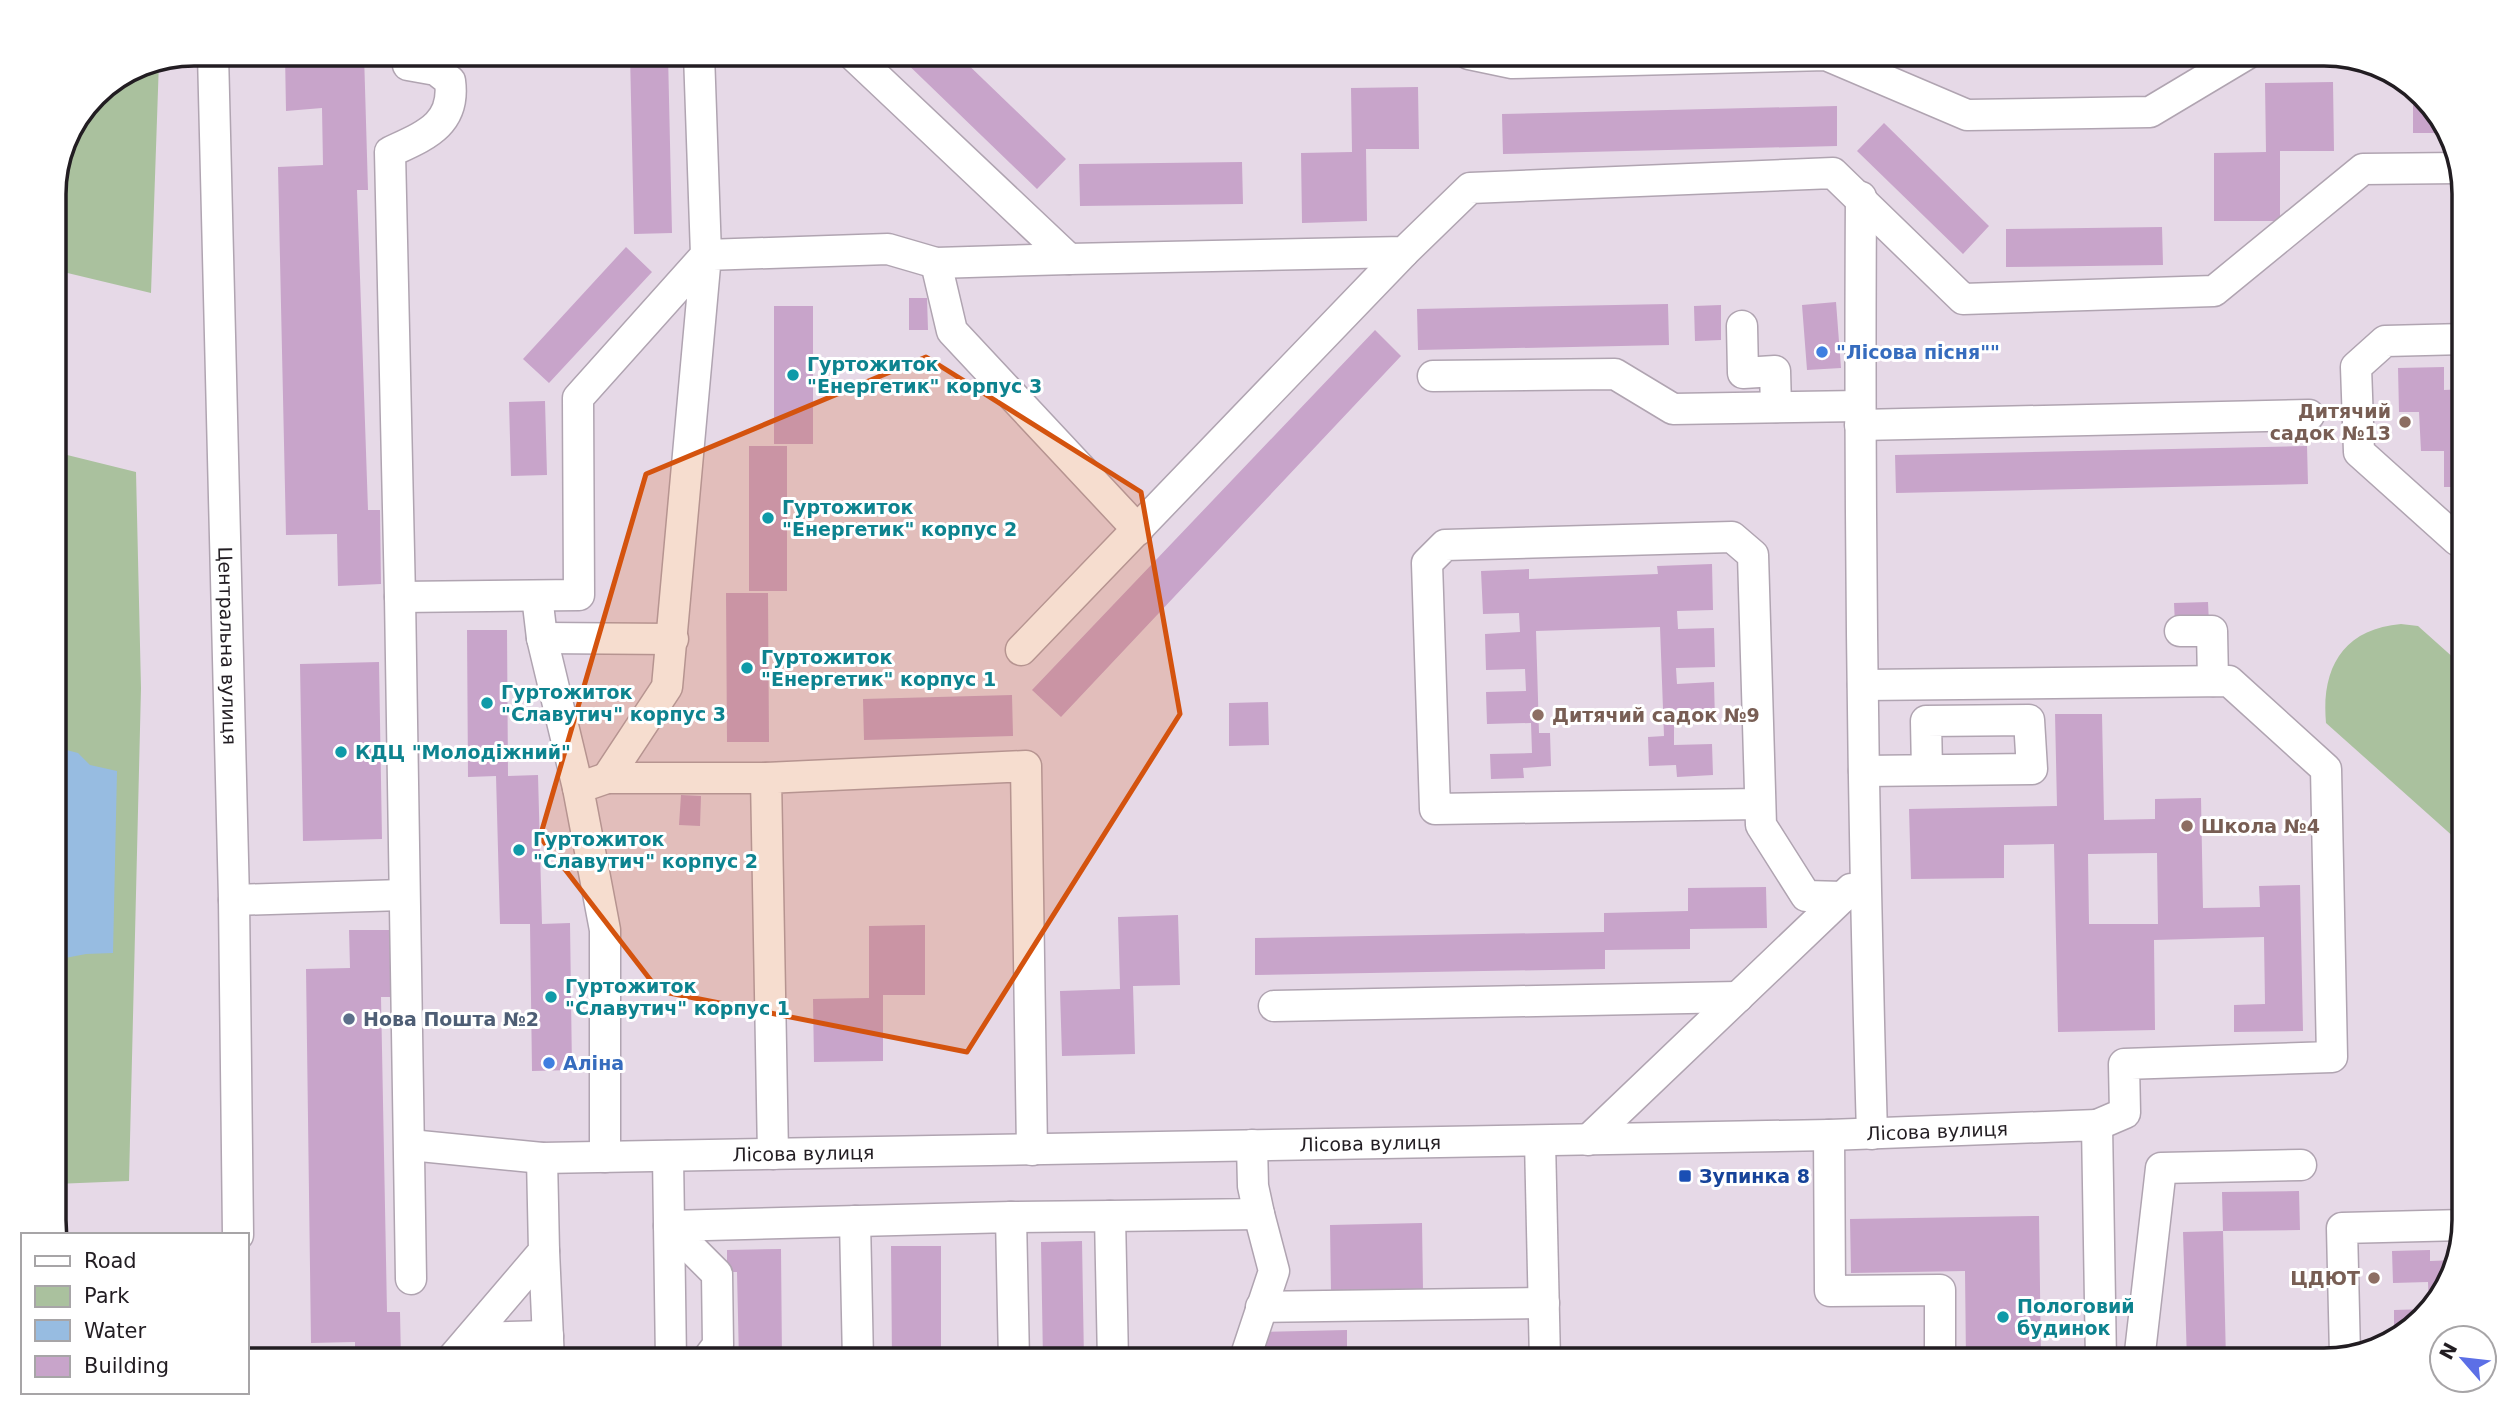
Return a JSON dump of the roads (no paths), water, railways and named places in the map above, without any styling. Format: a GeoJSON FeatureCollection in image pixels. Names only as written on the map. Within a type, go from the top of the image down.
{"type":"FeatureCollection","features":[{"type":"Feature","properties":{"kind":"street"},"geometry":{"type":"LineString","coordinates":[[1852,66],[1967,115],[2150,112],[2227,66]]}},
{"type":"Feature","properties":{"kind":"street","name":"Центральна вулиця"},"geometry":{"type":"LineString","coordinates":[[212,67],[234,900],[238,1233]]}},
{"type":"Feature","properties":{"kind":"street"},"geometry":{"type":"LineString","coordinates":[[411,1279],[390,152],[424,136],[442,121],[452,97],[450,81],[436,70],[419,67]]}},
{"type":"Feature","properties":{"kind":"street"},"geometry":{"type":"LineString","coordinates":[[607,778],[667,687],[706,255],[699,67]]}},
{"type":"Feature","properties":{"kind":"street"},"geometry":{"type":"LineString","coordinates":[[865,67],[1069,259]]}},
{"type":"Feature","properties":{"kind":"street"},"geometry":{"type":"LineString","coordinates":[[1021,650],[1404,252],[1470,188],[1833,173],[1861,197],[1963,299],[2214,291],[2363,169],[2450,168]]}},
{"type":"Feature","properties":{"kind":"street"},"geometry":{"type":"LineString","coordinates":[[1861,197],[1860,415],[1864,771],[1872,1134]]}},
{"type":"Feature","properties":{"kind":"street"},"geometry":{"type":"LineString","coordinates":[[400,597],[579,595],[578,398],[706,255],[888,249],[936,263],[1404,252]]}},
{"type":"Feature","properties":{"kind":"street"},"geometry":{"type":"LineString","coordinates":[[936,263],[952,331],[1138,530]]}},
{"type":"Feature","properties":{"kind":"street"},"geometry":{"type":"LineString","coordinates":[[1742,326],[1743,373],[1775,371],[1776,407]]}},
{"type":"Feature","properties":{"kind":"street"},"geometry":{"type":"LineString","coordinates":[[2452,339],[2385,341],[2356,367],[2359,452],[2452,536]]}},
{"type":"Feature","properties":{"kind":"street"},"geometry":{"type":"LineString","coordinates":[[1433,376],[1615,374],[1673,409],[1776,407],[1860,415],[2309,415]]}},
{"type":"Feature","properties":{"kind":"street"},"geometry":{"type":"LineString","coordinates":[[1759,804],[1435,809],[1427,563],[1445,545],[1732,537],[1753,555],[1760,825],[1806,896],[1843,897]]}},
{"type":"Feature","properties":{"kind":"street"},"geometry":{"type":"LineString","coordinates":[[537,596],[542,638],[579,788],[605,930],[605,1157]]}},
{"type":"Feature","properties":{"kind":"street"},"geometry":{"type":"LineString","coordinates":[[2180,631],[2212,631],[2213,681]]}},
{"type":"Feature","properties":{"kind":"street"},"geometry":{"type":"LineString","coordinates":[[542,638],[673,639]]}},
{"type":"Feature","properties":{"kind":"street"},"geometry":{"type":"LineString","coordinates":[[1863,685],[2230,681],[2326,769],[2332,1057],[2124,1064],[2125,1113],[2097,1125],[2101,1348]]}},
{"type":"Feature","properties":{"kind":"street"},"geometry":{"type":"LineString","coordinates":[[579,788],[607,778],[766,778],[1026,766],[1032,1150]]}},
{"type":"Feature","properties":{"kind":"street"},"geometry":{"type":"LineString","coordinates":[[1864,771],[1927,770]]}},
{"type":"Feature","properties":{"kind":"street"},"geometry":{"type":"LineString","coordinates":[[766,778],[774,1154]]}},
{"type":"Feature","properties":{"kind":"street"},"geometry":{"type":"LineString","coordinates":[[1588,1140],[1866,874]]}},
{"type":"Feature","properties":{"kind":"street"},"geometry":{"type":"LineString","coordinates":[[234,900],[403,895]]}},
{"type":"Feature","properties":{"kind":"street"},"geometry":{"type":"LineString","coordinates":[[1274,1006],[1738,997]]}},
{"type":"Feature","properties":{"kind":"street","name":"Лісова вулиця"},"geometry":{"type":"LineString","coordinates":[[410,1145],[542,1158],[1829,1135],[2097,1125]]}},
{"type":"Feature","properties":{"kind":"street"},"geometry":{"type":"LineString","coordinates":[[1829,1135],[1830,1292],[1940,1290],[1940,1348]]}},
{"type":"Feature","properties":{"kind":"street"},"geometry":{"type":"LineString","coordinates":[[1540,1140],[1545,1348]]}},
{"type":"Feature","properties":{"kind":"street"},"geometry":{"type":"LineString","coordinates":[[1248,1348],[1274,1271],[1253,1186],[1252,1146]]}},
{"type":"Feature","properties":{"kind":"street"},"geometry":{"type":"LineString","coordinates":[[668,1156],[671,1348]]}},
{"type":"Feature","properties":{"kind":"street"},"geometry":{"type":"LineString","coordinates":[[470,1338],[548,1348],[542,1158]]}},
{"type":"Feature","properties":{"kind":"street"},"geometry":{"type":"LineString","coordinates":[[2140,1348],[2161,1168],[2301,1165]]}},
{"type":"Feature","properties":{"kind":"street"},"geometry":{"type":"LineString","coordinates":[[669,1226],[1259,1214]]}},
{"type":"Feature","properties":{"kind":"street"},"geometry":{"type":"LineString","coordinates":[[1110,1216],[1114,1348]]}},
{"type":"Feature","properties":{"kind":"street"},"geometry":{"type":"LineString","coordinates":[[1011,1217],[1014,1348]]}},
{"type":"Feature","properties":{"kind":"street"},"geometry":{"type":"LineString","coordinates":[[856,1221],[858,1348]]}},
{"type":"Feature","properties":{"kind":"street"},"geometry":{"type":"LineString","coordinates":[[2345,1346],[2342,1228],[2452,1225]]}},
{"type":"Feature","properties":{"kind":"street"},"geometry":{"type":"LineString","coordinates":[[669,1226],[717,1273],[718,1345],[716,1348]]}},
{"type":"Feature","properties":{"kind":"street"},"geometry":{"type":"LineString","coordinates":[[461,1348],[544,1251]]}},
{"type":"Feature","properties":{"kind":"street"},"geometry":{"type":"LineString","coordinates":[[1261,1307],[1544,1303]]}},
{"type":"Feature","properties":{"kind":"water"},"geometry":{"type":"Polygon","coordinates":[[[67,750],[78,753],[90,765],[117,771],[113,953],[67,958],[67,750]]]}},
{"type":"Feature","properties":{"kind":"place","name":"\"Лісова пісня\"\""},"geometry":{"type":"Point","coordinates":[1822,352]}},
{"type":"Feature","properties":{"kind":"place","name":"Гуртожиток \"Енергетик\" корпус 3"},"geometry":{"type":"Point","coordinates":[793,375]}},
{"type":"Feature","properties":{"kind":"place","name":"Дитячий садок №13"},"geometry":{"type":"Point","coordinates":[2405,422]}},
{"type":"Feature","properties":{"kind":"place","name":"Гуртожиток \"Енергетик\" корпус 2"},"geometry":{"type":"Point","coordinates":[768,518]}},
{"type":"Feature","properties":{"kind":"place","name":"Гуртожиток \"Енергетик\" корпус 1"},"geometry":{"type":"Point","coordinates":[747,668]}},
{"type":"Feature","properties":{"kind":"place","name":"Гуртожиток \"Славутич\" корпус 3"},"geometry":{"type":"Point","coordinates":[487,703]}},
{"type":"Feature","properties":{"kind":"place","name":"Дитячий садок №9"},"geometry":{"type":"Point","coordinates":[1538,715]}},
{"type":"Feature","properties":{"kind":"place","name":"КДЦ \"Молодіжний\""},"geometry":{"type":"Point","coordinates":[341,752]}},
{"type":"Feature","properties":{"kind":"place","name":"Школа №4"},"geometry":{"type":"Point","coordinates":[2187,826]}},
{"type":"Feature","properties":{"kind":"place","name":"Гуртожиток \"Славутич\" корпус 2"},"geometry":{"type":"Point","coordinates":[519,850]}},
{"type":"Feature","properties":{"kind":"place","name":"Гуртожиток \"Славутич\" корпус 1"},"geometry":{"type":"Point","coordinates":[551,997]}},
{"type":"Feature","properties":{"kind":"place","name":"Нова Пошта №2"},"geometry":{"type":"Point","coordinates":[349,1019]}},
{"type":"Feature","properties":{"kind":"place","name":"Аліна"},"geometry":{"type":"Point","coordinates":[549,1063]}},
{"type":"Feature","properties":{"kind":"place","name":"Зупинка 8"},"geometry":{"type":"Point","coordinates":[1685,1176]}},
{"type":"Feature","properties":{"kind":"place","name":"ЦДЮТ"},"geometry":{"type":"Point","coordinates":[2374,1278]}},
{"type":"Feature","properties":{"kind":"place","name":"Пологовий будинок"},"geometry":{"type":"Point","coordinates":[2003,1317]}}]}
